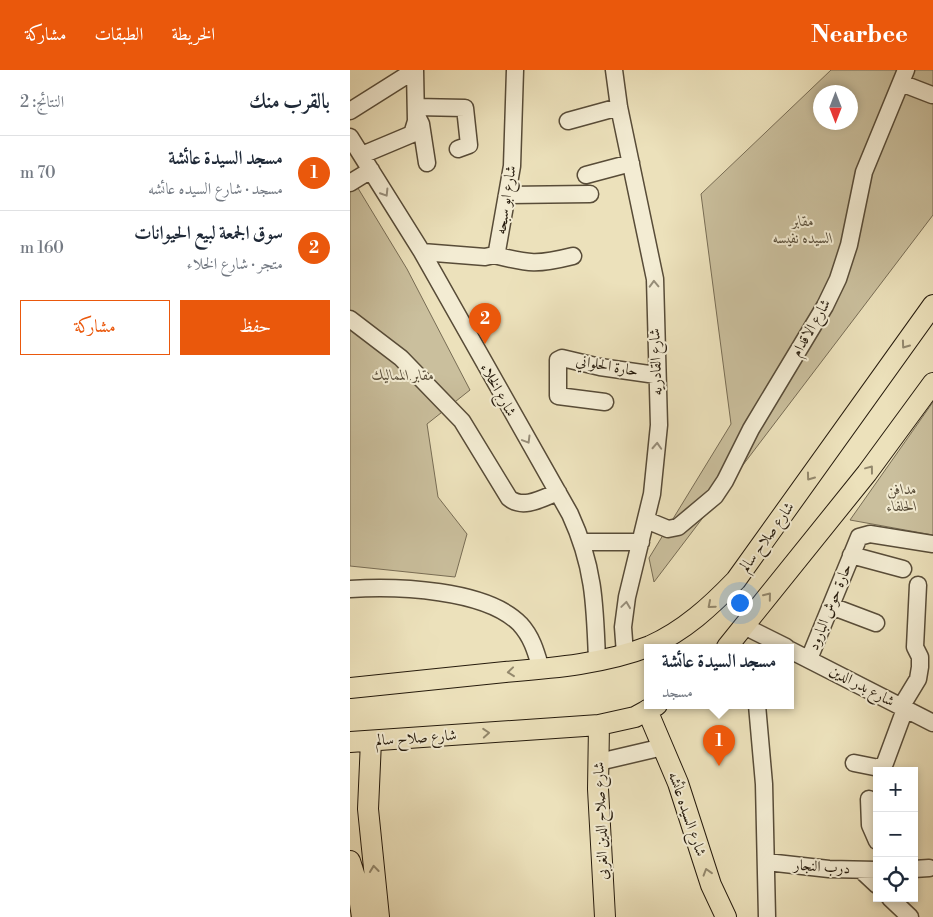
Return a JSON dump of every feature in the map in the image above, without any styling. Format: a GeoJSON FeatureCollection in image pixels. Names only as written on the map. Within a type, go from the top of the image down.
{"type":"FeatureCollection","features":[{"type":"Feature","properties":{"kind":"main road","name":"شارع صلاح سالم"},"geometry":{"type":"LineString","coordinates":[[652,644],[678,631],[716,601],[736,580],[933,305]]}},
{"type":"Feature","properties":{"kind":"main road"},"geometry":{"type":"LineString","coordinates":[[729,644],[867,473],[933,383]]}},
{"type":"Feature","properties":{"kind":"main road","name":"شارع صلاح سالم"},"geometry":{"type":"LineString","coordinates":[[350,688],[541,669],[597,660],[625,654],[644,647]]}},
{"type":"Feature","properties":{"kind":"main road","name":"شارع صلاح سالم"},"geometry":{"type":"LineString","coordinates":[[350,742],[600,725],[626,720],[650,709]]}},
{"type":"Feature","properties":{"kind":"main road","name":"شارع السيده عائشه"},"geometry":{"type":"LineString","coordinates":[[652,709],[663,747],[691,819],[711,885],[726,917]]}},
{"type":"Feature","properties":{"kind":"main road","name":"شارع صلاح الدين الغربى"},"geometry":{"type":"LineString","coordinates":[[600,725],[598,789],[605,917]]}},
{"type":"Feature","properties":{"kind":"main road"},"geometry":{"type":"LineString","coordinates":[[372,741],[368,809],[379,917]]}},
{"type":"Feature","properties":{"kind":"main road"},"geometry":{"type":"LineString","coordinates":[[351,866],[362,917]]}},
{"type":"Feature","properties":{"kind":"street"},"geometry":{"type":"LineString","coordinates":[[362,155],[412,134],[416,128],[415,70]]}},
{"type":"Feature","properties":{"kind":"street"},"geometry":{"type":"LineString","coordinates":[[350,111],[415,70]]}},
{"type":"Feature","properties":{"kind":"street","name":"شارع ابو سبحه"},"geometry":{"type":"LineString","coordinates":[[422,252],[485,257],[494,255],[497,251],[508,196],[513,158],[515,70]]}},
{"type":"Feature","properties":{"kind":"street","name":"شارع القادريه"},"geometry":{"type":"LineString","coordinates":[[614,70],[619,107],[655,280],[656,375],[659,425],[652,494],[627,597],[623,626],[625,654]]}},
{"type":"Feature","properties":{"kind":"street"},"geometry":{"type":"LineString","coordinates":[[904,77],[932,95]]}},
{"type":"Feature","properties":{"kind":"street","name":"شارع الاقدام"},"geometry":{"type":"LineString","coordinates":[[646,520],[668,529],[678,527],[715,496],[725,482],[752,429],[838,280],[849,245],[864,172],[904,77]]}},
{"type":"Feature","properties":{"kind":"street"},"geometry":{"type":"LineString","coordinates":[[568,121],[619,107]]}},
{"type":"Feature","properties":{"kind":"street"},"geometry":{"type":"LineString","coordinates":[[416,110],[465,108],[469,145],[467,148],[458,149]]}},
{"type":"Feature","properties":{"kind":"street"},"geometry":{"type":"LineString","coordinates":[[416,110],[421,124],[427,163]]}},
{"type":"Feature","properties":{"kind":"street","name":"شارع الخلاء"},"geometry":{"type":"LineString","coordinates":[[350,137],[422,252],[518,426],[558,492],[583,542],[594,591],[597,660]]}},
{"type":"Feature","properties":{"kind":"street"},"geometry":{"type":"LineString","coordinates":[[586,175],[631,163]]}},
{"type":"Feature","properties":{"kind":"street"},"geometry":{"type":"LineString","coordinates":[[350,183],[371,170]]}},
{"type":"Feature","properties":{"kind":"street"},"geometry":{"type":"LineString","coordinates":[[508,196],[590,194]]}},
{"type":"Feature","properties":{"kind":"street"},"geometry":{"type":"LineString","coordinates":[[494,255],[530,264],[546,263],[573,256]]}},
{"type":"Feature","properties":{"kind":"street"},"geometry":{"type":"LineString","coordinates":[[350,319],[401,358],[462,421],[509,498],[514,502],[527,503],[558,492]]}},
{"type":"Feature","properties":{"kind":"street","name":"حارة الحلواني"},"geometry":{"type":"LineString","coordinates":[[605,402],[558,396],[558,360],[562,358],[600,367],[656,375]]}},
{"type":"Feature","properties":{"kind":"street","name":"حارة حوش البارود"},"geometry":{"type":"LineString","coordinates":[[810,659],[857,540],[866,534],[933,544]]}},
{"type":"Feature","properties":{"kind":"street"},"geometry":{"type":"LineString","coordinates":[[583,542],[641,542]]}},
{"type":"Feature","properties":{"kind":"street"},"geometry":{"type":"LineString","coordinates":[[851,555],[904,569]]}},
{"type":"Feature","properties":{"kind":"street"},"geometry":{"type":"LineString","coordinates":[[854,763],[879,768],[885,763],[903,708],[918,679],[920,657],[916,648],[919,585]]}},
{"type":"Feature","properties":{"kind":"street"},"geometry":{"type":"LineString","coordinates":[[350,589],[408,588],[442,592],[499,609],[515,619],[527,632],[533,642],[541,669]]}},
{"type":"Feature","properties":{"kind":"street"},"geometry":{"type":"LineString","coordinates":[[831,606],[876,623]]}},
{"type":"Feature","properties":{"kind":"street","name":"شارع بدر الدين"},"geometry":{"type":"LineString","coordinates":[[744,626],[777,644]]}},
{"type":"Feature","properties":{"kind":"street","name":"شارع بدر الدين"},"geometry":{"type":"LineString","coordinates":[[794,652],[933,722]]}},
{"type":"Feature","properties":{"kind":"street"},"geometry":{"type":"LineString","coordinates":[[757,709],[764,784],[767,917]]}},
{"type":"Feature","properties":{"kind":"street"},"geometry":{"type":"LineString","coordinates":[[599,762],[663,747]]}},
{"type":"Feature","properties":{"kind":"street"},"geometry":{"type":"LineString","coordinates":[[869,799],[870,825],[873,832]]}},
{"type":"Feature","properties":{"kind":"street","name":"درب النجار"},"geometry":{"type":"LineString","coordinates":[[767,862],[869,870]]}},
{"type":"Feature","properties":{"kind":"street"},"geometry":{"type":"LineString","coordinates":[[894,902],[910,917]]}},
{"type":"Feature","properties":{"kind":"green space","name":"مقابر السيده نفيسه"},"geometry":{"type":"Polygon","coordinates":[[[831,70],[933,70],[933,215],[654,582],[649,558],[731,424],[701,194],[813,87],[813,130],[858,130],[858,85],[815,85],[831,70]]]}},
{"type":"Feature","properties":{"kind":"green space","name":"مقابر المماليك"},"geometry":{"type":"Polygon","coordinates":[[[350,175],[407,269],[470,390],[427,424],[438,497],[467,534],[455,577],[350,566],[350,175]]]}},
{"type":"Feature","properties":{"kind":"green space","name":"مدافن الحلفاء"},"geometry":{"type":"Polygon","coordinates":[[[933,402],[933,535],[850,520],[933,402]]]}},
{"type":"Feature","properties":{"kind":"place","name":"سوق الجمعة لبيع الحيوانات"},"geometry":{"type":"Point","coordinates":[485,344]}},
{"type":"Feature","properties":{"kind":"place","name":"مسجد السيدة عائشة"},"geometry":{"type":"Point","coordinates":[719,766]}}]}
